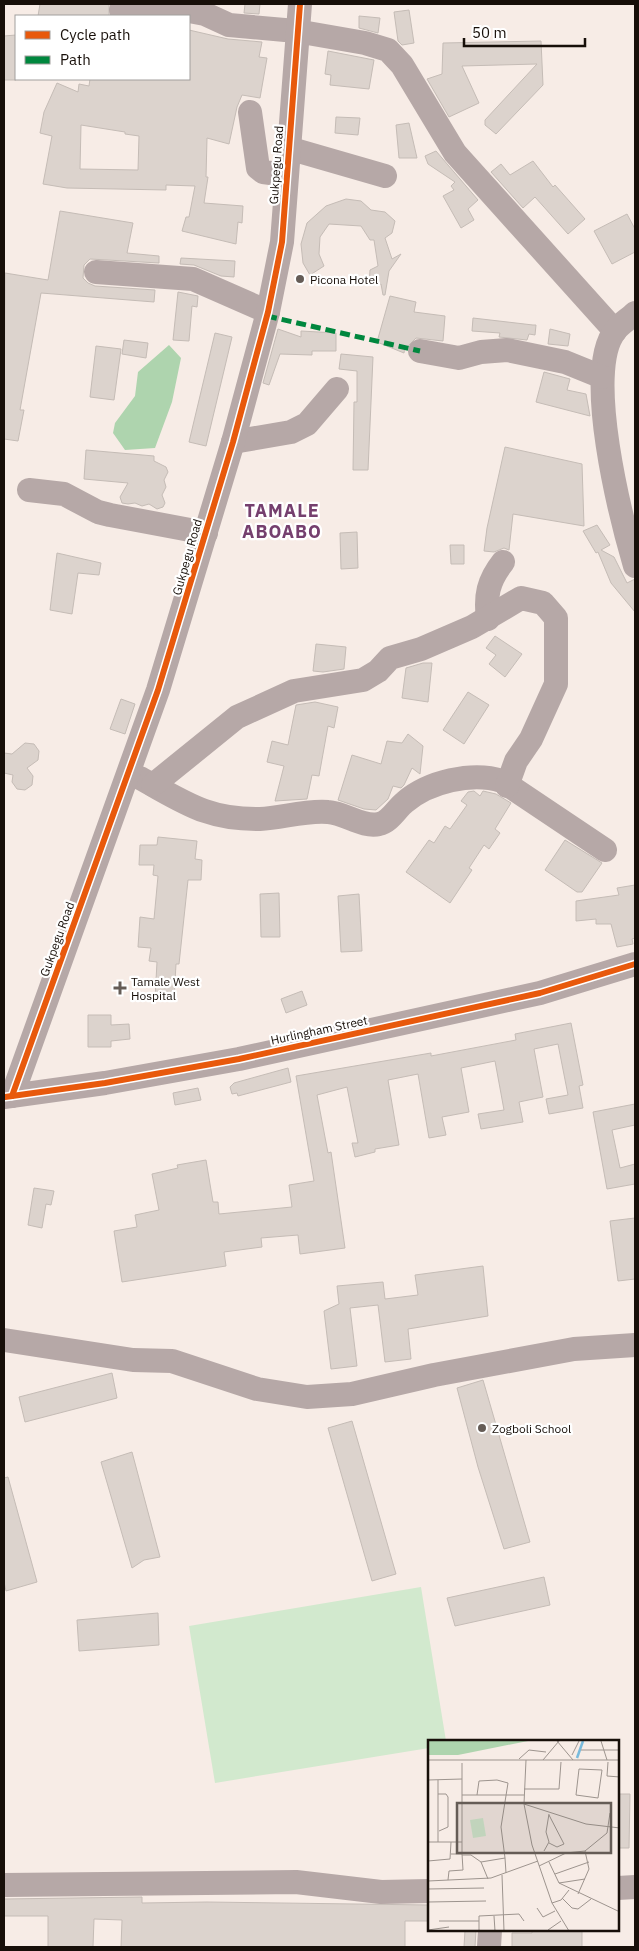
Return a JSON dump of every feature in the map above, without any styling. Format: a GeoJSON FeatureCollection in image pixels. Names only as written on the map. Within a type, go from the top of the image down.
{"type":"FeatureCollection","features":[{"type":"Feature","properties":{"kind":"street","name":"Gukpegu Road"},"geometry":{"type":"LineString","coordinates":[[8,1096],[158,690],[233,442],[268,312],[282,242],[296,32],[300,4]]}},
{"type":"Feature","properties":{"kind":"street"},"geometry":{"type":"LineString","coordinates":[[121,10],[189,11],[205,14],[229,25],[296,32],[376,46],[388,50],[396,57],[455,153],[615,331]]}},
{"type":"Feature","properties":{"kind":"street"},"geometry":{"type":"LineString","coordinates":[[250,112],[258,168],[263,172],[286,175]]}},
{"type":"Feature","properties":{"kind":"street"},"geometry":{"type":"LineString","coordinates":[[288,148],[385,176]]}},
{"type":"Feature","properties":{"kind":"street"},"geometry":{"type":"LineString","coordinates":[[96,272],[193,280],[268,312]]}},
{"type":"Feature","properties":{"kind":"street"},"geometry":{"type":"LineString","coordinates":[[635,313],[615,331],[608,345],[602,377],[616,495],[635,566]]}},
{"type":"Feature","properties":{"kind":"street"},"geometry":{"type":"LineString","coordinates":[[420,351],[459,358],[480,352],[507,350],[565,362],[602,377]]}},
{"type":"Feature","properties":{"kind":"street"},"geometry":{"type":"LineString","coordinates":[[233,442],[291,432],[307,424],[337,389]]}},
{"type":"Feature","properties":{"kind":"street"},"geometry":{"type":"LineString","coordinates":[[29,490],[64,494],[98,512],[110,515],[206,533]]}},
{"type":"Feature","properties":{"kind":"street"},"geometry":{"type":"LineString","coordinates":[[488,619],[486,599],[496,572],[503,562]]}},
{"type":"Feature","properties":{"kind":"street"},"geometry":{"type":"LineString","coordinates":[[153,785],[237,717],[294,691],[363,680],[378,671],[390,658],[421,649],[488,619],[521,598],[544,603],[556,618],[556,684],[531,739],[516,761],[507,786]]}},
{"type":"Feature","properties":{"kind":"street"},"geometry":{"type":"LineString","coordinates":[[129,772],[203,812],[229,818],[261,819],[328,812],[371,824],[383,823],[405,801],[423,789],[451,781],[480,776],[492,778],[507,786],[605,850]]}},
{"type":"Feature","properties":{"kind":"street","name":"Hurlingham Street"},"geometry":{"type":"LineString","coordinates":[[8,1096],[105,1084],[239,1059],[540,993],[635,964]]}},
{"type":"Feature","properties":{"kind":"street"},"geometry":{"type":"LineString","coordinates":[[4,1340],[133,1360],[172,1361],[257,1389],[307,1397],[352,1394],[434,1375],[574,1349],[635,1345]]}},
{"type":"Feature","properties":{"kind":"street"},"geometry":{"type":"LineString","coordinates":[[4,1885],[296,1882],[381,1892],[428,1891]]}},
{"type":"Feature","properties":{"kind":"street"},"geometry":{"type":"LineString","coordinates":[[619,1888],[635,1887]]}},
{"type":"Feature","properties":{"kind":"street"},"geometry":{"type":"LineString","coordinates":[[489,1947],[490,1931]]}},
{"type":"Feature","properties":{"kind":"green space"},"geometry":{"type":"Polygon","coordinates":[[[169,345],[181,358],[172,402],[155,448],[125,450],[113,433],[115,423],[135,396],[138,372],[169,345]]]}},
{"type":"Feature","properties":{"kind":"green space"},"geometry":{"type":"Polygon","coordinates":[[[421,1587],[446,1740],[428,1740],[428,1748],[215,1783],[189,1626],[421,1587]]]}},
{"type":"Feature","properties":{"kind":"building"},"geometry":{"type":"Polygon","coordinates":[[[40,4],[109,4],[109,15],[38,15],[40,4]]]}},
{"type":"Feature","properties":{"kind":"building"},"geometry":{"type":"Polygon","coordinates":[[[245,4],[260,4],[259,14],[244,13],[245,4]]]}},
{"type":"Feature","properties":{"kind":"building"},"geometry":{"type":"Polygon","coordinates":[[[409,10],[414,43],[402,45],[398,41],[394,12],[409,10]]]}},
{"type":"Feature","properties":{"kind":"building"},"geometry":{"type":"Polygon","coordinates":[[[359,16],[380,18],[378,33],[359,28],[359,16]]]}},
{"type":"Feature","properties":{"kind":"building"},"geometry":{"type":"Polygon","coordinates":[[[190,30],[228,39],[262,42],[259,57],[267,58],[260,98],[242,95],[237,107],[229,144],[207,138],[206,177],[208,177],[204,203],[243,206],[242,223],[238,222],[236,244],[182,231],[186,217],[189,217],[195,186],[166,185],[166,190],[67,188],[43,184],[52,136],[40,133],[44,112],[57,83],[78,92],[79,84],[89,86],[90,80],[190,80],[190,30]],[[81,125],[80,169],[138,170],[139,136],[125,134],[125,132],[81,125]]]}},
{"type":"Feature","properties":{"kind":"building"},"geometry":{"type":"Polygon","coordinates":[[[15,35],[15,80],[4,80],[4,36],[15,35]]]}},
{"type":"Feature","properties":{"kind":"building"},"geometry":{"type":"Polygon","coordinates":[[[541,41],[543,85],[496,134],[485,125],[485,120],[537,64],[462,66],[479,103],[449,117],[427,79],[442,74],[443,43],[541,41]]]}},
{"type":"Feature","properties":{"kind":"building"},"geometry":{"type":"Polygon","coordinates":[[[328,51],[374,60],[369,89],[330,85],[331,75],[325,74],[328,51]]]}},
{"type":"Feature","properties":{"kind":"building"},"geometry":{"type":"Polygon","coordinates":[[[336,117],[360,118],[358,135],[335,133],[336,117]]]}},
{"type":"Feature","properties":{"kind":"building"},"geometry":{"type":"Polygon","coordinates":[[[409,123],[417,158],[399,158],[396,125],[409,123]]]}},
{"type":"Feature","properties":{"kind":"building"},"geometry":{"type":"Polygon","coordinates":[[[436,151],[478,200],[468,209],[474,220],[461,228],[443,196],[454,190],[451,186],[455,182],[428,164],[425,156],[436,151]]]}},
{"type":"Feature","properties":{"kind":"building"},"geometry":{"type":"Polygon","coordinates":[[[533,161],[553,187],[555,185],[585,219],[568,234],[535,197],[523,208],[491,172],[501,164],[510,175],[533,161]]]}},
{"type":"Feature","properties":{"kind":"building","name":"Picona Hotel"},"geometry":{"type":"Polygon","coordinates":[[[346,199],[361,201],[371,210],[385,212],[395,221],[392,233],[385,238],[392,259],[401,254],[389,271],[385,295],[383,295],[381,284],[369,284],[370,270],[378,266],[374,240],[370,240],[361,226],[329,224],[320,237],[319,254],[324,266],[310,275],[303,263],[301,244],[307,223],[326,206],[346,199]]]}},
{"type":"Feature","properties":{"kind":"building"},"geometry":{"type":"Polygon","coordinates":[[[60,211],[133,223],[127,253],[159,256],[159,263],[90,259],[84,265],[83,278],[95,286],[155,290],[154,302],[41,293],[20,410],[24,410],[18,441],[4,439],[5,273],[48,280],[60,211]]]}},
{"type":"Feature","properties":{"kind":"building"},"geometry":{"type":"Polygon","coordinates":[[[627,214],[635,229],[635,252],[612,264],[594,231],[627,214]]]}},
{"type":"Feature","properties":{"kind":"building"},"geometry":{"type":"Polygon","coordinates":[[[181,258],[235,261],[234,277],[221,276],[194,265],[180,264],[181,258]]]}},
{"type":"Feature","properties":{"kind":"building"},"geometry":{"type":"Polygon","coordinates":[[[178,292],[198,296],[197,307],[192,306],[189,341],[173,340],[178,292]]]}},
{"type":"Feature","properties":{"kind":"building"},"geometry":{"type":"Polygon","coordinates":[[[390,296],[416,302],[414,312],[445,316],[443,341],[416,338],[407,347],[405,346],[404,353],[377,342],[390,296]]]}},
{"type":"Feature","properties":{"kind":"building"},"geometry":{"type":"Polygon","coordinates":[[[473,318],[536,325],[535,335],[529,334],[527,340],[499,337],[500,333],[472,331],[473,318]]]}},
{"type":"Feature","properties":{"kind":"building"},"geometry":{"type":"Polygon","coordinates":[[[278,329],[301,337],[301,331],[336,333],[336,351],[312,351],[312,355],[280,354],[269,385],[263,383],[278,329]]]}},
{"type":"Feature","properties":{"kind":"building"},"geometry":{"type":"Polygon","coordinates":[[[550,329],[570,334],[568,346],[548,344],[550,329]]]}},
{"type":"Feature","properties":{"kind":"building"},"geometry":{"type":"Polygon","coordinates":[[[215,333],[232,337],[206,446],[189,442],[215,333]]]}},
{"type":"Feature","properties":{"kind":"building"},"geometry":{"type":"Polygon","coordinates":[[[124,340],[148,343],[146,358],[122,354],[124,340]]]}},
{"type":"Feature","properties":{"kind":"building"},"geometry":{"type":"Polygon","coordinates":[[[96,346],[121,349],[114,400],[90,397],[96,346]]]}},
{"type":"Feature","properties":{"kind":"building"},"geometry":{"type":"Polygon","coordinates":[[[341,354],[373,357],[368,470],[353,470],[354,402],[357,402],[357,371],[339,369],[341,354]]]}},
{"type":"Feature","properties":{"kind":"building"},"geometry":{"type":"Polygon","coordinates":[[[544,372],[570,379],[567,390],[586,394],[590,416],[536,402],[544,372]]]}},
{"type":"Feature","properties":{"kind":"building"},"geometry":{"type":"Polygon","coordinates":[[[505,447],[582,464],[584,526],[513,514],[509,550],[504,548],[494,552],[484,551],[487,528],[505,447]]]}},
{"type":"Feature","properties":{"kind":"building"},"geometry":{"type":"Polygon","coordinates":[[[86,450],[154,456],[154,461],[166,467],[168,472],[164,480],[166,487],[162,495],[165,503],[163,507],[157,509],[149,504],[142,506],[135,503],[122,503],[120,497],[128,483],[84,479],[86,450]]]}},
{"type":"Feature","properties":{"kind":"building"},"geometry":{"type":"Polygon","coordinates":[[[597,525],[610,545],[601,550],[614,557],[627,583],[635,579],[635,612],[611,583],[598,552],[596,553],[583,531],[597,525]]]}},
{"type":"Feature","properties":{"kind":"building"},"geometry":{"type":"Polygon","coordinates":[[[357,532],[358,568],[341,569],[340,533],[357,532]]]}},
{"type":"Feature","properties":{"kind":"building"},"geometry":{"type":"Polygon","coordinates":[[[450,545],[464,545],[464,564],[451,564],[450,545]]]}},
{"type":"Feature","properties":{"kind":"building"},"geometry":{"type":"Polygon","coordinates":[[[57,553],[101,563],[99,575],[78,573],[72,614],[50,610],[57,553]]]}},
{"type":"Feature","properties":{"kind":"building"},"geometry":{"type":"Polygon","coordinates":[[[495,636],[522,654],[505,677],[489,664],[496,655],[486,648],[495,636]]]}},
{"type":"Feature","properties":{"kind":"building"},"geometry":{"type":"Polygon","coordinates":[[[316,644],[346,647],[344,669],[323,672],[313,671],[316,644]]]}},
{"type":"Feature","properties":{"kind":"building"},"geometry":{"type":"Polygon","coordinates":[[[423,663],[432,663],[428,702],[402,698],[406,668],[423,663]]]}},
{"type":"Feature","properties":{"kind":"building"},"geometry":{"type":"Polygon","coordinates":[[[468,692],[489,705],[464,744],[443,730],[468,692]]]}},
{"type":"Feature","properties":{"kind":"building"},"geometry":{"type":"Polygon","coordinates":[[[121,699],[135,704],[125,734],[110,729],[121,699]]]}},
{"type":"Feature","properties":{"kind":"building"},"geometry":{"type":"Polygon","coordinates":[[[315,702],[338,707],[334,728],[328,726],[319,776],[312,775],[307,799],[275,801],[284,766],[267,762],[272,741],[288,745],[296,705],[315,702]]]}},
{"type":"Feature","properties":{"kind":"building"},"geometry":{"type":"Polygon","coordinates":[[[408,734],[423,746],[420,774],[412,768],[404,785],[401,788],[393,786],[388,799],[376,810],[364,809],[338,800],[352,755],[381,764],[387,741],[402,743],[408,734]]]}},
{"type":"Feature","properties":{"kind":"building"},"geometry":{"type":"Polygon","coordinates":[[[25,743],[34,744],[39,751],[38,760],[27,768],[33,776],[32,785],[25,790],[17,789],[12,782],[13,775],[4,773],[4,753],[12,754],[25,743]]]}},
{"type":"Feature","properties":{"kind":"building"},"geometry":{"type":"Polygon","coordinates":[[[474,791],[480,796],[483,791],[496,794],[511,803],[495,829],[500,833],[489,849],[484,845],[469,868],[472,870],[450,903],[406,872],[429,840],[434,843],[445,826],[450,829],[467,805],[461,801],[468,792],[474,791]]]}},
{"type":"Feature","properties":{"kind":"building"},"geometry":{"type":"Polygon","coordinates":[[[158,837],[197,841],[195,859],[202,860],[201,880],[188,880],[179,964],[176,964],[174,1000],[155,999],[157,962],[149,961],[151,948],[138,947],[140,917],[154,919],[158,876],[153,875],[154,865],[139,865],[140,845],[157,845],[158,837]]]}},
{"type":"Feature","properties":{"kind":"building"},"geometry":{"type":"Polygon","coordinates":[[[565,840],[602,863],[582,892],[577,892],[545,870],[565,840]]]}},
{"type":"Feature","properties":{"kind":"building"},"geometry":{"type":"Polygon","coordinates":[[[635,885],[635,938],[632,939],[633,944],[617,947],[611,924],[596,924],[596,919],[576,921],[576,901],[619,895],[617,888],[635,885]]]}},
{"type":"Feature","properties":{"kind":"building"},"geometry":{"type":"Polygon","coordinates":[[[279,893],[280,937],[261,937],[260,894],[279,893]]]}},
{"type":"Feature","properties":{"kind":"building"},"geometry":{"type":"Polygon","coordinates":[[[359,894],[362,951],[341,952],[338,896],[359,894]]]}},
{"type":"Feature","properties":{"kind":"building"},"geometry":{"type":"Polygon","coordinates":[[[302,991],[307,1005],[286,1013],[281,999],[302,991]]]}},
{"type":"Feature","properties":{"kind":"building"},"geometry":{"type":"Polygon","coordinates":[[[88,1015],[111,1015],[111,1025],[129,1024],[130,1039],[111,1041],[111,1047],[88,1047],[88,1015]]]}},
{"type":"Feature","properties":{"kind":"building"},"geometry":{"type":"Polygon","coordinates":[[[571,1023],[583,1085],[579,1086],[583,1108],[549,1114],[546,1099],[568,1095],[558,1044],[534,1049],[543,1097],[519,1102],[523,1122],[481,1129],[478,1114],[504,1110],[495,1061],[461,1068],[469,1112],[442,1117],[446,1135],[429,1138],[418,1074],[388,1080],[399,1145],[375,1149],[375,1152],[355,1157],[352,1143],[358,1143],[347,1087],[317,1095],[328,1153],[331,1152],[345,1248],[300,1254],[298,1235],[261,1238],[262,1247],[224,1252],[226,1266],[122,1282],[114,1231],[137,1227],[135,1215],[159,1210],[152,1174],[178,1168],[177,1165],[206,1160],[213,1202],[218,1202],[219,1214],[292,1207],[289,1185],[314,1181],[296,1076],[431,1053],[431,1056],[516,1040],[515,1034],[571,1023]]]}},
{"type":"Feature","properties":{"kind":"building"},"geometry":{"type":"Polygon","coordinates":[[[288,1068],[291,1082],[238,1096],[237,1093],[232,1094],[230,1087],[234,1083],[288,1068]]]}},
{"type":"Feature","properties":{"kind":"building"},"geometry":{"type":"Polygon","coordinates":[[[198,1088],[201,1100],[175,1105],[173,1093],[198,1088]]]}},
{"type":"Feature","properties":{"kind":"building"},"geometry":{"type":"Polygon","coordinates":[[[635,1104],[635,1125],[612,1130],[620,1168],[635,1164],[635,1184],[607,1189],[593,1112],[635,1104]]]}},
{"type":"Feature","properties":{"kind":"building"},"geometry":{"type":"Polygon","coordinates":[[[34,1188],[54,1191],[51,1205],[46,1204],[42,1228],[28,1225],[34,1188]]]}},
{"type":"Feature","properties":{"kind":"building"},"geometry":{"type":"Polygon","coordinates":[[[635,1218],[635,1279],[618,1281],[610,1221],[635,1218]]]}},
{"type":"Feature","properties":{"kind":"building"},"geometry":{"type":"Polygon","coordinates":[[[483,1266],[488,1316],[408,1329],[411,1359],[385,1362],[378,1305],[350,1308],[357,1366],[331,1369],[324,1311],[339,1304],[337,1286],[383,1282],[385,1299],[418,1295],[415,1275],[483,1266]]]}},
{"type":"Feature","properties":{"kind":"building"},"geometry":{"type":"Polygon","coordinates":[[[112,1373],[117,1398],[25,1422],[19,1397],[112,1373]]]}},
{"type":"Feature","properties":{"kind":"building","name":"Zogboli School"},"geometry":{"type":"Polygon","coordinates":[[[483,1380],[530,1542],[504,1549],[478,1467],[457,1388],[483,1380]]]}},
{"type":"Feature","properties":{"kind":"building"},"geometry":{"type":"Polygon","coordinates":[[[352,1421],[396,1574],[372,1581],[328,1428],[352,1421]]]}},
{"type":"Feature","properties":{"kind":"building"},"geometry":{"type":"Polygon","coordinates":[[[132,1452],[160,1557],[144,1560],[132,1568],[101,1462],[132,1452]]]}},
{"type":"Feature","properties":{"kind":"building"},"geometry":{"type":"Polygon","coordinates":[[[8,1477],[37,1582],[6,1591],[4,1582],[4,1478],[8,1477]]]}},
{"type":"Feature","properties":{"kind":"building"},"geometry":{"type":"Polygon","coordinates":[[[544,1577],[550,1605],[455,1626],[447,1598],[544,1577]]]}},
{"type":"Feature","properties":{"kind":"building"},"geometry":{"type":"Polygon","coordinates":[[[158,1613],[159,1645],[79,1651],[77,1620],[158,1613]]]}},
{"type":"Feature","properties":{"kind":"building"},"geometry":{"type":"Polygon","coordinates":[[[619,1794],[630,1794],[629,1848],[619,1848],[619,1794]]]}},
{"type":"Feature","properties":{"kind":"building"},"geometry":{"type":"Polygon","coordinates":[[[142,1897],[142,1903],[428,1905],[428,1921],[405,1921],[405,1947],[121,1947],[122,1920],[94,1919],[93,1947],[48,1947],[48,1916],[4,1916],[4,1899],[142,1897]]]}},
{"type":"Feature","properties":{"kind":"building"},"geometry":{"type":"Polygon","coordinates":[[[465,1931],[476,1931],[475,1947],[464,1947],[465,1931]]]}},
{"type":"Feature","properties":{"kind":"building"},"geometry":{"type":"Polygon","coordinates":[[[532,1931],[582,1931],[582,1947],[512,1947],[512,1933],[532,1933],[532,1931]]]}},
{"type":"Feature","properties":{"kind":"marked path"},"geometry":{"type":"LineString","coordinates":[[267,316],[420,351]]}},
{"type":"Feature","properties":{"kind":"cycle path"},"geometry":{"type":"LineString","coordinates":[[12,1096],[158,690],[233,442],[268,312],[282,242],[300,4]]}},
{"type":"Feature","properties":{"kind":"cycle path"},"geometry":{"type":"LineString","coordinates":[[5,1097],[105,1083],[239,1059],[540,993],[635,964]]}},
{"type":"Feature","properties":{"kind":"place","name":"Picona Hotel"},"geometry":{"type":"Point","coordinates":[300,279]}},
{"type":"Feature","properties":{"kind":"place","name":"Tamale West Hospital"},"geometry":{"type":"Point","coordinates":[120,988]}},
{"type":"Feature","properties":{"kind":"place","name":"Zogboli School"},"geometry":{"type":"Point","coordinates":[482,1428]}},
{"type":"Feature","properties":{"kind":"district","name":"TAMALE ABOABO"},"geometry":{"type":"Point","coordinates":[282,520]}}]}
